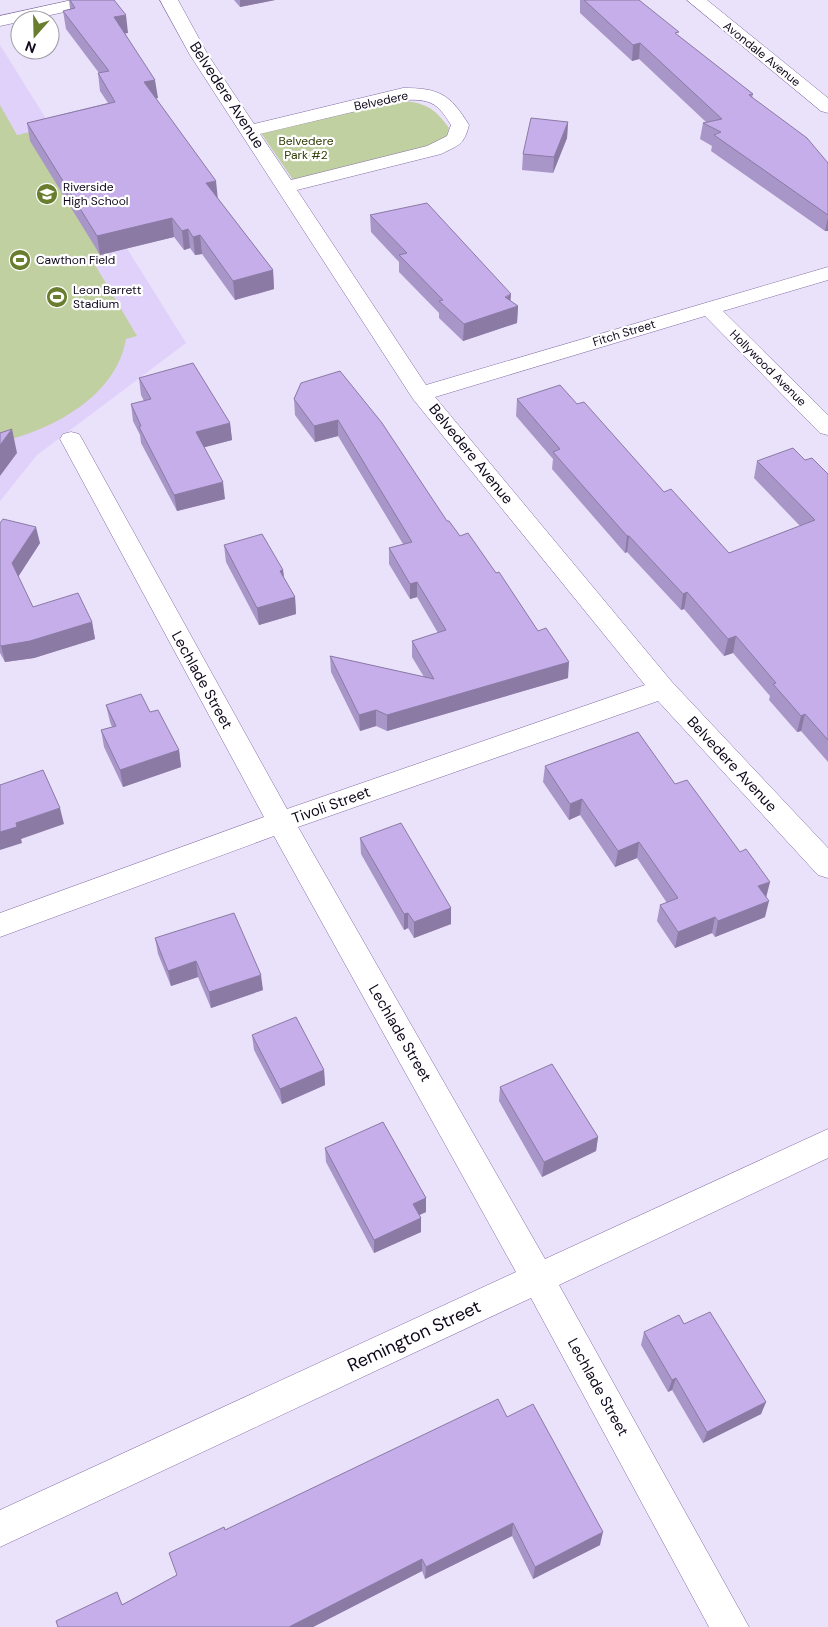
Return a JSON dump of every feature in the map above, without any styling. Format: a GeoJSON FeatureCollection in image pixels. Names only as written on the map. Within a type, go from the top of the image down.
{"type":"FeatureCollection","features":[{"type":"Feature","properties":{"kind":"street"},"geometry":{"type":"LineString","coordinates":[[0,21],[95,0]]}},
{"type":"Feature","properties":{"kind":"street","name":"Belvedere Avenue"},"geometry":{"type":"LineString","coordinates":[[170,0],[199,55],[421,394],[663,689],[828,867]]}},
{"type":"Feature","properties":{"kind":"street","name":"Avondale Avenue"},"geometry":{"type":"LineString","coordinates":[[696,0],[828,107]]}},
{"type":"Feature","properties":{"kind":"street","name":"Belvedere"},"geometry":{"type":"LineString","coordinates":[[250,131],[403,94],[428,94],[448,105],[460,125],[456,139],[434,150],[287,187]]}},
{"type":"Feature","properties":{"kind":"street","name":"Fitch Street"},"geometry":{"type":"LineString","coordinates":[[421,394],[828,272]]}},
{"type":"Feature","properties":{"kind":"street","name":"Hollywood Avenue"},"geometry":{"type":"LineString","coordinates":[[708,308],[828,428]]}},
{"type":"Feature","properties":{"kind":"street","name":"Lechlade Street"},"geometry":{"type":"LineString","coordinates":[[71,439],[281,823],[538,1278],[730,1627]]}},
{"type":"Feature","properties":{"kind":"street","name":"Tivoli Street"},"geometry":{"type":"LineString","coordinates":[[0,925],[281,823],[663,689]]}},
{"type":"Feature","properties":{"kind":"street","name":"Remington Street"},"geometry":{"type":"LineString","coordinates":[[0,1529],[828,1143]]}},
{"type":"Feature","properties":{"kind":"shaded area","name":"Leon Barrett Stadium"},"geometry":{"type":"Polygon","coordinates":[[[0,45],[186,343],[37,455],[0,501],[0,45]]]}},
{"type":"Feature","properties":{"kind":"green space","name":"Belvedere Park #2"},"geometry":{"type":"Polygon","coordinates":[[[399,100],[428,107],[439,115],[449,128],[446,139],[415,151],[293,180],[259,130],[399,100]]]}},
{"type":"Feature","properties":{"kind":"green space","name":"Leon Barrett Stadium"},"geometry":{"type":"Polygon","coordinates":[[[0,105],[17,135],[52,127],[128,248],[91,258],[137,336],[126,339],[120,360],[109,378],[79,408],[40,429],[0,442],[0,105]]]}},
{"type":"Feature","properties":{"kind":"building"},"geometry":{"type":"Polygon","coordinates":[[[70,0],[114,0],[126,15],[114,17],[155,80],[144,82],[216,181],[206,183],[273,270],[233,281],[200,235],[193,237],[188,229],[182,231],[172,218],[97,236],[27,123],[115,102],[98,73],[109,71],[63,11],[75,8],[70,0]]]}},
{"type":"Feature","properties":{"kind":"building"},"geometry":{"type":"Polygon","coordinates":[[[584,0],[639,0],[679,32],[675,33],[753,94],[749,95],[807,138],[828,163],[828,215],[714,135],[721,132],[703,123],[722,119],[640,43],[633,45],[584,0]]]}},
{"type":"Feature","properties":{"kind":"building"},"geometry":{"type":"Polygon","coordinates":[[[531,118],[568,122],[554,157],[523,154],[531,118]]]}},
{"type":"Feature","properties":{"kind":"building"},"geometry":{"type":"Polygon","coordinates":[[[427,203],[511,294],[505,297],[518,306],[464,324],[439,301],[443,300],[399,255],[407,253],[370,215],[427,203]]]}},
{"type":"Feature","properties":{"kind":"building"},"geometry":{"type":"Polygon","coordinates":[[[193,363],[230,423],[196,432],[223,482],[174,495],[139,427],[141,426],[131,404],[151,399],[139,378],[193,363]]]}},
{"type":"Feature","properties":{"kind":"building"},"geometry":{"type":"Polygon","coordinates":[[[340,371],[382,423],[447,521],[449,521],[460,536],[468,533],[496,573],[499,572],[538,631],[546,628],[569,662],[387,715],[376,710],[359,715],[330,656],[434,679],[412,641],[446,630],[417,582],[410,584],[389,548],[412,542],[338,420],[314,426],[294,399],[301,383],[340,371]]]}},
{"type":"Feature","properties":{"kind":"building"},"geometry":{"type":"Polygon","coordinates":[[[560,385],[577,404],[584,402],[664,492],[671,489],[729,553],[815,520],[757,461],[793,448],[805,460],[812,458],[828,474],[828,740],[805,714],[801,716],[773,684],[776,683],[736,636],[728,639],[687,592],[683,594],[627,536],[553,452],[560,449],[517,399],[560,385]]]}},
{"type":"Feature","properties":{"kind":"building"},"geometry":{"type":"Polygon","coordinates":[[[12,429],[0,445],[0,433],[12,429]]]}},
{"type":"Feature","properties":{"kind":"building"},"geometry":{"type":"Polygon","coordinates":[[[3,519],[36,527],[12,563],[33,607],[78,593],[92,622],[30,641],[0,645],[0,523],[3,519]]]}},
{"type":"Feature","properties":{"kind":"building"},"geometry":{"type":"Polygon","coordinates":[[[262,534],[283,570],[280,571],[295,597],[257,608],[224,545],[262,534]]]}},
{"type":"Feature","properties":{"kind":"building"},"geometry":{"type":"Polygon","coordinates":[[[141,694],[150,712],[158,710],[179,750],[120,770],[101,730],[116,726],[106,705],[141,694]]]}},
{"type":"Feature","properties":{"kind":"building"},"geometry":{"type":"Polygon","coordinates":[[[638,732],[675,784],[687,780],[740,852],[746,849],[770,882],[758,886],[769,901],[718,921],[715,917],[678,932],[660,905],[678,898],[639,842],[618,851],[582,799],[570,804],[545,766],[638,732]]]}},
{"type":"Feature","properties":{"kind":"building"},"geometry":{"type":"Polygon","coordinates":[[[43,770],[60,808],[16,823],[17,827],[0,832],[0,785],[43,770]]]}},
{"type":"Feature","properties":{"kind":"building"},"geometry":{"type":"Polygon","coordinates":[[[401,823],[451,908],[414,922],[408,913],[404,914],[360,838],[401,823]]]}},
{"type":"Feature","properties":{"kind":"building"},"geometry":{"type":"Polygon","coordinates":[[[234,913],[261,975],[209,992],[196,961],[168,971],[155,938],[234,913]]]}},
{"type":"Feature","properties":{"kind":"building"},"geometry":{"type":"Polygon","coordinates":[[[296,1017],[324,1070],[280,1089],[252,1035],[296,1017]]]}},
{"type":"Feature","properties":{"kind":"building"},"geometry":{"type":"Polygon","coordinates":[[[552,1064],[598,1137],[544,1162],[500,1087],[552,1064]]]}},
{"type":"Feature","properties":{"kind":"building"},"geometry":{"type":"Polygon","coordinates":[[[383,1122],[426,1198],[413,1204],[421,1218],[374,1240],[325,1148],[383,1122]]]}},
{"type":"Feature","properties":{"kind":"building"},"geometry":{"type":"Polygon","coordinates":[[[710,1312],[766,1402],[707,1432],[676,1378],[672,1380],[644,1332],[679,1315],[684,1324],[710,1312]]]}},
{"type":"Feature","properties":{"kind":"building"},"geometry":{"type":"Polygon","coordinates":[[[498,1399],[507,1417],[533,1404],[603,1532],[535,1567],[513,1523],[426,1567],[422,1559],[289,1627],[58,1627],[56,1621],[117,1592],[122,1605],[177,1575],[169,1553],[224,1527],[225,1530],[498,1399]]]}},
{"type":"Feature","properties":{"kind":"place","name":"Riverside High School"},"geometry":{"type":"Point","coordinates":[47,194]}},
{"type":"Feature","properties":{"kind":"place","name":"Cawthon Field"},"geometry":{"type":"Point","coordinates":[20,260]}},
{"type":"Feature","properties":{"kind":"place","name":"Leon Barrett Stadium"},"geometry":{"type":"Point","coordinates":[57,297]}}]}
